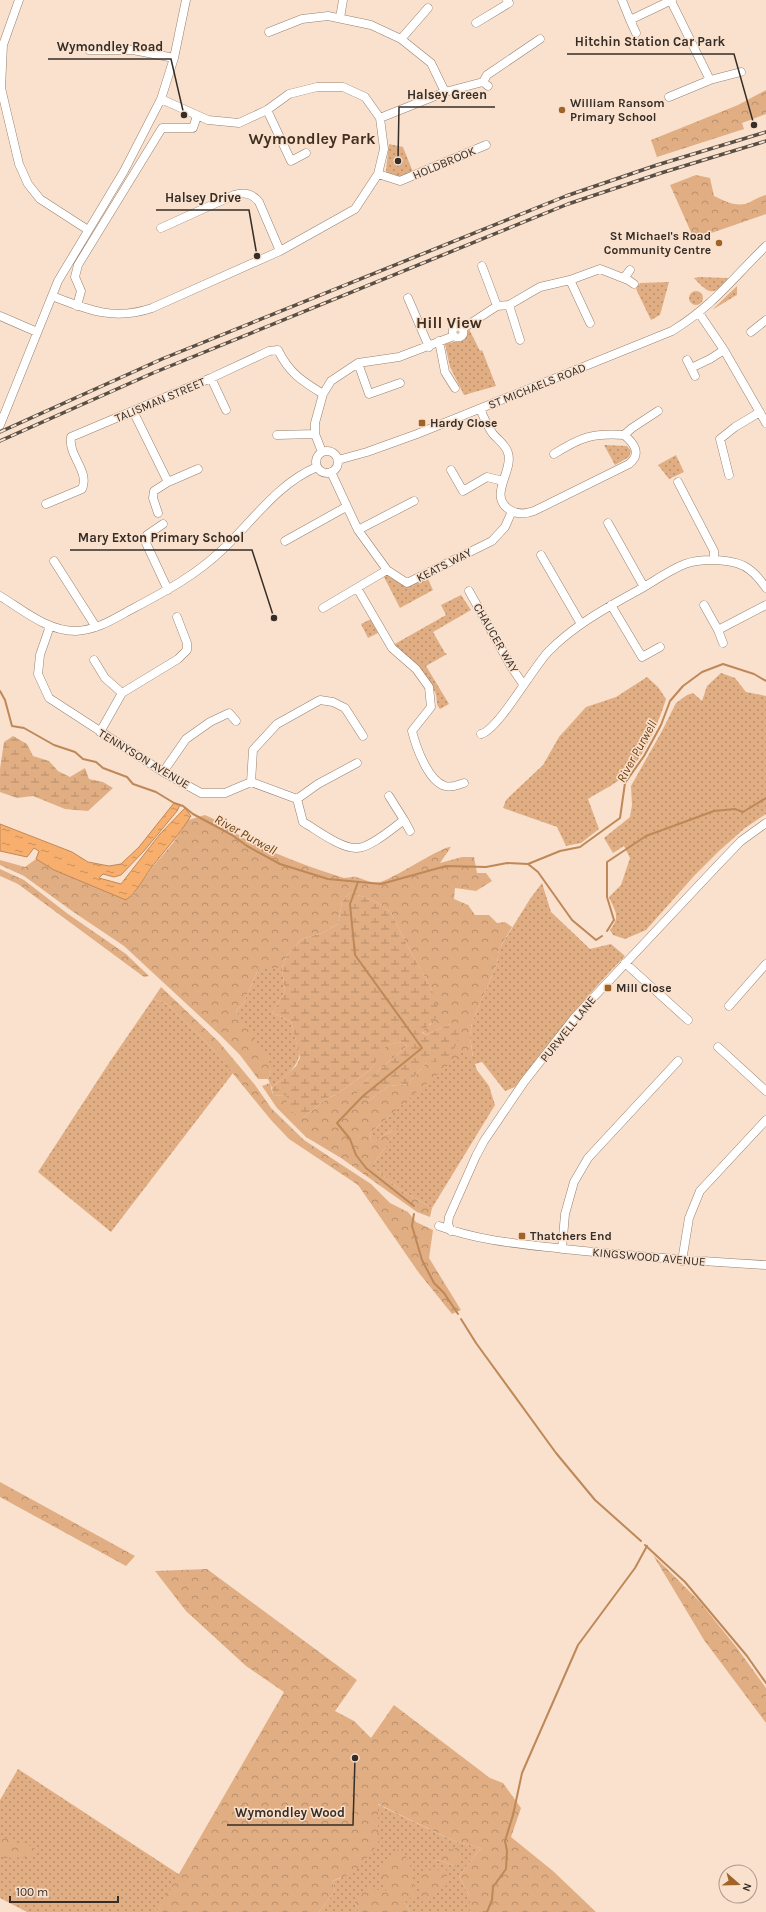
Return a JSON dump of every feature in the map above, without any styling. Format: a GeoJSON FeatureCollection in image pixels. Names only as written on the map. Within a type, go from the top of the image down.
{"type":"FeatureCollection","features":[{"type":"Feature","properties":{"kind":"street"},"geometry":{"type":"LineString","coordinates":[[19,0],[3,45],[1,88],[18,164],[28,184],[40,199],[88,230]]}},
{"type":"Feature","properties":{"kind":"street"},"geometry":{"type":"LineString","coordinates":[[0,425],[58,281],[124,171],[161,99],[174,58],[186,0]]}},
{"type":"Feature","properties":{"kind":"street"},"geometry":{"type":"LineString","coordinates":[[340,18],[343,0]]}},
{"type":"Feature","properties":{"kind":"street"},"geometry":{"type":"LineString","coordinates":[[476,23],[509,4],[507,0]]}},
{"type":"Feature","properties":{"kind":"street"},"geometry":{"type":"LineString","coordinates":[[622,0],[636,33]]}},
{"type":"Feature","properties":{"kind":"street"},"geometry":{"type":"LineString","coordinates":[[630,20],[672,0],[710,80]]}},
{"type":"Feature","properties":{"kind":"street"},"geometry":{"type":"LineString","coordinates":[[401,39],[428,8]]}},
{"type":"Feature","properties":{"kind":"street"},"geometry":{"type":"LineString","coordinates":[[270,32],[302,19],[328,16],[371,25],[401,39],[432,63],[445,92]]}},
{"type":"Feature","properties":{"kind":"street"},"geometry":{"type":"LineString","coordinates":[[380,118],[445,92],[486,84],[487,75],[540,39]]}},
{"type":"Feature","properties":{"kind":"street"},"geometry":{"type":"LineString","coordinates":[[89,50],[134,50],[174,58]]}},
{"type":"Feature","properties":{"kind":"street"},"geometry":{"type":"LineString","coordinates":[[669,97],[710,80],[741,72]]}},
{"type":"Feature","properties":{"kind":"street"},"geometry":{"type":"LineString","coordinates":[[52,296],[91,311],[110,314],[141,312],[280,251],[356,209],[378,174],[384,150],[380,118],[365,97],[343,87],[317,87],[289,94],[267,110],[239,123],[208,120],[161,99]]}},
{"type":"Feature","properties":{"kind":"street"},"geometry":{"type":"LineString","coordinates":[[267,110],[291,161],[306,153]]}},
{"type":"Feature","properties":{"kind":"street"},"geometry":{"type":"LineString","coordinates":[[77,306],[81,291],[76,277],[78,264],[162,128],[193,128],[197,116]]}},
{"type":"Feature","properties":{"kind":"street","name":"HOLDBROOK"},"geometry":{"type":"LineString","coordinates":[[378,174],[400,181],[486,145]]}},
{"type":"Feature","properties":{"kind":"street"},"geometry":{"type":"LineString","coordinates":[[161,228],[234,195],[246,194],[254,197],[259,202],[280,251]]}},
{"type":"Feature","properties":{"kind":"street","name":"ST MICHAELS ROAD"},"geometry":{"type":"LineString","coordinates":[[338,460],[389,444],[480,409],[665,334],[699,313],[725,290],[766,246]]}},
{"type":"Feature","properties":{"kind":"street"},"geometry":{"type":"LineString","coordinates":[[482,266],[497,306]]}},
{"type":"Feature","properties":{"kind":"street"},"geometry":{"type":"LineString","coordinates":[[322,452],[315,434],[316,415],[323,394],[332,381],[358,363],[398,357],[429,347],[454,336],[453,333],[455,328],[460,327],[462,329],[497,306],[509,305],[540,287],[570,280],[600,269],[624,278],[634,284]]}},
{"type":"Feature","properties":{"kind":"street"},"geometry":{"type":"LineString","coordinates":[[624,278],[630,270]]}},
{"type":"Feature","properties":{"kind":"street"},"geometry":{"type":"LineString","coordinates":[[570,280],[590,323]]}},
{"type":"Feature","properties":{"kind":"street"},"geometry":{"type":"LineString","coordinates":[[408,298],[429,347]]}},
{"type":"Feature","properties":{"kind":"street"},"geometry":{"type":"LineString","coordinates":[[509,305],[520,340]]}},
{"type":"Feature","properties":{"kind":"street"},"geometry":{"type":"LineString","coordinates":[[699,313],[724,350],[766,423]]}},
{"type":"Feature","properties":{"kind":"street"},"geometry":{"type":"LineString","coordinates":[[0,316],[37,332]]}},
{"type":"Feature","properties":{"kind":"street"},"geometry":{"type":"LineString","coordinates":[[751,332],[766,320]]}},
{"type":"Feature","properties":{"kind":"street"},"geometry":{"type":"LineString","coordinates":[[440,341],[446,372],[455,388]]}},
{"type":"Feature","properties":{"kind":"street","name":"TALISMAN STREET"},"geometry":{"type":"LineString","coordinates":[[46,504],[82,489],[85,484],[84,477],[70,444],[71,437],[211,378],[269,351],[278,350],[284,362],[298,378],[323,394]]}},
{"type":"Feature","properties":{"kind":"street"},"geometry":{"type":"LineString","coordinates":[[695,376],[689,364],[710,359],[724,350]]}},
{"type":"Feature","properties":{"kind":"street"},"geometry":{"type":"LineString","coordinates":[[358,363],[369,394],[400,383]]}},
{"type":"Feature","properties":{"kind":"street"},"geometry":{"type":"LineString","coordinates":[[211,378],[226,410]]}},
{"type":"Feature","properties":{"kind":"street"},"geometry":{"type":"LineString","coordinates":[[480,409],[489,428],[508,452],[508,463],[500,494],[505,505],[512,511],[519,514],[529,512],[629,464],[635,458],[636,450],[631,441],[624,435],[593,435],[567,446],[554,454]]}},
{"type":"Feature","properties":{"kind":"street"},"geometry":{"type":"LineString","coordinates":[[133,411],[168,482]]}},
{"type":"Feature","properties":{"kind":"street"},"geometry":{"type":"LineString","coordinates":[[624,435],[658,411]]}},
{"type":"Feature","properties":{"kind":"street"},"geometry":{"type":"LineString","coordinates":[[720,439],[735,427],[760,412]]}},
{"type":"Feature","properties":{"kind":"street"},"geometry":{"type":"LineString","coordinates":[[714,432],[720,439],[729,475]]}},
{"type":"Feature","properties":{"kind":"street"},"geometry":{"type":"LineString","coordinates":[[276,435],[315,434]]}},
{"type":"Feature","properties":{"kind":"street"},"geometry":{"type":"LineString","coordinates":[[322,452],[332,452],[338,460],[337,466],[331,472],[324,473],[317,467],[318,456],[322,452]]}},
{"type":"Feature","properties":{"kind":"street"},"geometry":{"type":"LineString","coordinates":[[0,596],[50,626],[75,631],[96,627],[168,590],[201,568],[222,550],[248,522],[280,492],[309,470],[317,467]]}},
{"type":"Feature","properties":{"kind":"street"},"geometry":{"type":"LineString","coordinates":[[158,513],[153,498],[154,491],[168,482],[198,469]]}},
{"type":"Feature","properties":{"kind":"street"},"geometry":{"type":"LineString","coordinates":[[451,470],[463,491],[487,477],[503,480]]}},
{"type":"Feature","properties":{"kind":"street","name":"KEATS WAY"},"geometry":{"type":"LineString","coordinates":[[331,472],[358,530],[387,570],[407,583],[492,541],[505,527],[512,511]]}},
{"type":"Feature","properties":{"kind":"street"},"geometry":{"type":"LineString","coordinates":[[678,482],[714,551],[714,560]]}},
{"type":"Feature","properties":{"kind":"street"},"geometry":{"type":"LineString","coordinates":[[358,530],[414,501]]}},
{"type":"Feature","properties":{"kind":"street"},"geometry":{"type":"LineString","coordinates":[[285,541],[346,507]]}},
{"type":"Feature","properties":{"kind":"street"},"geometry":{"type":"LineString","coordinates":[[608,523],[644,586]]}},
{"type":"Feature","properties":{"kind":"street"},"geometry":{"type":"LineString","coordinates":[[162,524],[147,535],[146,543],[168,590]]}},
{"type":"Feature","properties":{"kind":"street"},"geometry":{"type":"LineString","coordinates":[[541,555],[581,624]]}},
{"type":"Feature","properties":{"kind":"street","name":"CHAUCER WAY"},"geometry":{"type":"LineString","coordinates":[[481,734],[499,720],[523,684],[549,651],[581,624],[671,570],[687,563],[714,560],[739,563],[750,569],[766,588]]}},
{"type":"Feature","properties":{"kind":"street"},"geometry":{"type":"LineString","coordinates":[[54,561],[96,627]]}},
{"type":"Feature","properties":{"kind":"street"},"geometry":{"type":"LineString","coordinates":[[323,608],[387,570]]}},
{"type":"Feature","properties":{"kind":"street"},"geometry":{"type":"LineString","coordinates":[[357,588],[392,648],[416,669],[429,687],[431,707],[412,731],[416,747],[425,764],[437,782],[453,787],[464,783]]}},
{"type":"Feature","properties":{"kind":"street","name":"CHAUCER WAY"},"geometry":{"type":"LineString","coordinates":[[469,591],[512,668],[523,684]]}},
{"type":"Feature","properties":{"kind":"street"},"geometry":{"type":"LineString","coordinates":[[718,630],[766,604]]}},
{"type":"Feature","properties":{"kind":"street"},"geometry":{"type":"LineString","coordinates":[[611,605],[642,657],[660,647]]}},
{"type":"Feature","properties":{"kind":"street"},"geometry":{"type":"LineString","coordinates":[[704,605],[718,630],[723,643]]}},
{"type":"Feature","properties":{"kind":"street"},"geometry":{"type":"LineString","coordinates":[[100,732],[122,693],[178,659],[187,650],[188,643],[177,618]]}},
{"type":"Feature","properties":{"kind":"street","name":"TENNYSON AVENUE"},"geometry":{"type":"LineString","coordinates":[[50,626],[40,655],[38,674],[49,698],[163,772],[201,793],[225,793],[251,782]]}},
{"type":"Feature","properties":{"kind":"street"},"geometry":{"type":"LineString","coordinates":[[94,660],[105,678],[122,693]]}},
{"type":"Feature","properties":{"kind":"street"},"geometry":{"type":"LineString","coordinates":[[298,799],[251,782],[253,750],[277,724],[320,700],[333,702],[345,708],[363,736]]}},
{"type":"Feature","properties":{"kind":"street"},"geometry":{"type":"LineString","coordinates":[[163,772],[186,739],[210,722],[228,713],[236,721]]}},
{"type":"Feature","properties":{"kind":"street"},"geometry":{"type":"LineString","coordinates":[[298,799],[318,784],[357,763]]}},
{"type":"Feature","properties":{"kind":"street"},"geometry":{"type":"LineString","coordinates":[[389,796],[410,831]]}},
{"type":"Feature","properties":{"kind":"street"},"geometry":{"type":"LineString","coordinates":[[298,799],[303,822],[345,846],[357,849],[369,845],[404,820]]}},
{"type":"Feature","properties":{"kind":"street","name":"PURWELL LANE"},"geometry":{"type":"LineString","coordinates":[[451,1231],[448,1224],[449,1217],[476,1156],[484,1141],[524,1082],[575,1017],[625,962],[741,841],[766,823]]}},
{"type":"Feature","properties":{"kind":"street"},"geometry":{"type":"LineString","coordinates":[[625,962],[688,1020]]}},
{"type":"Feature","properties":{"kind":"street"},"geometry":{"type":"LineString","coordinates":[[729,1006],[766,964]]}},
{"type":"Feature","properties":{"kind":"street"},"geometry":{"type":"LineString","coordinates":[[718,1047],[766,1091]]}},
{"type":"Feature","properties":{"kind":"street"},"geometry":{"type":"LineString","coordinates":[[562,1249],[565,1214],[574,1182],[588,1158],[678,1061]]}},
{"type":"Feature","properties":{"kind":"street"},"geometry":{"type":"LineString","coordinates":[[682,1260],[689,1218],[700,1191],[766,1120]]}},
{"type":"Feature","properties":{"kind":"street","name":"KINGSWOOD AVENUE"},"geometry":{"type":"LineString","coordinates":[[439,1226],[451,1231],[482,1239],[562,1249],[682,1260],[766,1265]]}},
{"type":"Feature","properties":{"kind":"green space"},"geometry":{"type":"Polygon","coordinates":[[[766,90],[766,114],[742,123],[744,129],[657,157],[651,140],[738,105],[766,90]]]}},
{"type":"Feature","properties":{"kind":"green space"},"geometry":{"type":"Polygon","coordinates":[[[389,144],[403,147],[413,172],[401,179],[387,174],[386,170],[389,144]]]}},
{"type":"Feature","properties":{"kind":"green space"},"geometry":{"type":"Polygon","coordinates":[[[696,175],[710,178],[714,196],[729,203],[745,204],[766,195],[766,214],[694,239],[670,185],[696,175]]]}},
{"type":"Feature","properties":{"kind":"green space"},"geometry":{"type":"Polygon","coordinates":[[[694,278],[728,279],[718,289],[711,291],[707,290],[694,278]]]}},
{"type":"Feature","properties":{"kind":"green space"},"geometry":{"type":"Polygon","coordinates":[[[669,282],[660,315],[651,320],[636,289],[640,283],[669,282]]]}},
{"type":"Feature","properties":{"kind":"green space"},"geometry":{"type":"Polygon","coordinates":[[[737,286],[737,295],[712,310],[737,286]]]}},
{"type":"Feature","properties":{"kind":"green space"},"geometry":{"type":"Polygon","coordinates":[[[696,291],[701,293],[703,298],[701,303],[696,305],[691,303],[689,298],[691,293],[696,291]]]}},
{"type":"Feature","properties":{"kind":"green space"},"geometry":{"type":"Polygon","coordinates":[[[469,329],[480,351],[482,350],[496,386],[464,395],[450,367],[445,344],[463,340],[469,329]]]}},
{"type":"Feature","properties":{"kind":"green space"},"geometry":{"type":"Polygon","coordinates":[[[604,445],[627,446],[631,451],[629,457],[615,465],[604,445]]]}},
{"type":"Feature","properties":{"kind":"green space"},"geometry":{"type":"Polygon","coordinates":[[[676,455],[684,472],[669,479],[658,465],[676,455]]]}},
{"type":"Feature","properties":{"kind":"green space"},"geometry":{"type":"Polygon","coordinates":[[[386,574],[407,586],[427,577],[433,590],[400,608],[383,575],[386,574]]]}},
{"type":"Feature","properties":{"kind":"green space"},"geometry":{"type":"Polygon","coordinates":[[[461,595],[471,610],[433,632],[447,654],[426,666],[449,704],[440,709],[435,692],[426,677],[393,645],[446,615],[441,605],[461,595]]]}},
{"type":"Feature","properties":{"kind":"green space"},"geometry":{"type":"Polygon","coordinates":[[[371,619],[378,633],[368,638],[361,624],[371,619]]]}},
{"type":"Feature","properties":{"kind":"green space"},"geometry":{"type":"Polygon","coordinates":[[[721,673],[735,678],[746,692],[766,696],[766,814],[745,828],[719,851],[694,876],[646,930],[625,939],[613,935],[610,930],[615,921],[616,914],[609,897],[621,885],[630,858],[624,846],[613,853],[604,838],[630,817],[632,805],[631,786],[676,703],[687,695],[693,693],[702,701],[707,686],[721,673]]]}},
{"type":"Feature","properties":{"kind":"green space"},"geometry":{"type":"Polygon","coordinates":[[[647,677],[658,687],[666,699],[650,740],[631,769],[616,782],[588,799],[599,829],[581,843],[566,846],[557,827],[503,808],[506,800],[543,765],[559,737],[586,707],[616,697],[647,677]]]}},
{"type":"Feature","properties":{"kind":"green space"},"geometry":{"type":"Polygon","coordinates":[[[13,736],[27,744],[33,756],[49,761],[58,771],[70,777],[85,768],[89,779],[103,782],[113,788],[88,811],[65,809],[33,796],[17,798],[0,792],[0,769],[4,742],[13,736]]]}},
{"type":"Feature","properties":{"kind":"green space"},"geometry":{"type":"Polygon","coordinates":[[[205,815],[218,821],[247,840],[264,848],[344,878],[355,877],[371,882],[380,882],[396,875],[438,851],[451,847],[440,863],[462,857],[474,857],[477,873],[486,873],[492,881],[476,891],[455,888],[454,899],[468,905],[475,915],[489,915],[497,923],[505,922],[512,927],[499,949],[497,964],[472,1022],[470,1037],[473,1058],[464,1051],[370,1133],[371,1142],[399,1128],[372,1166],[399,1189],[432,1208],[430,1217],[417,1212],[341,1158],[306,1137],[277,1108],[262,1086],[270,1083],[273,1096],[284,1095],[304,1117],[329,1097],[336,1095],[370,1070],[386,1045],[403,1042],[407,1046],[360,1086],[368,1101],[389,1086],[408,1084],[427,1062],[441,1060],[450,1024],[426,1035],[422,1031],[431,1024],[432,990],[391,913],[378,903],[365,897],[349,893],[342,902],[338,924],[322,933],[302,939],[287,955],[282,968],[259,968],[243,1004],[236,1011],[269,1060],[271,1071],[268,1079],[258,1079],[240,1055],[219,1034],[124,946],[24,876],[0,865],[0,860],[25,867],[36,859],[54,870],[132,896],[151,869],[173,843],[188,820],[205,815]]]}},
{"type":"Feature","properties":{"kind":"green space"},"geometry":{"type":"Polygon","coordinates":[[[0,869],[24,880],[68,914],[126,954],[149,976],[144,977],[18,884],[0,876],[0,869]]]}},
{"type":"Feature","properties":{"kind":"green space"},"geometry":{"type":"Polygon","coordinates":[[[542,883],[551,912],[590,949],[611,944],[625,956],[568,1020],[515,1087],[505,1091],[482,1062],[475,1064],[477,1070],[489,1086],[495,1105],[432,1208],[399,1189],[372,1166],[398,1129],[391,1131],[371,1142],[370,1133],[464,1050],[473,1057],[470,1037],[472,1022],[497,964],[499,949],[530,899],[542,883]]]}},
{"type":"Feature","properties":{"kind":"green space"},"geometry":{"type":"Polygon","coordinates":[[[349,893],[365,897],[378,903],[391,913],[432,990],[440,1014],[422,1032],[426,1035],[450,1024],[459,1025],[459,1036],[456,1046],[449,1055],[440,1061],[427,1062],[408,1084],[389,1086],[368,1101],[356,1096],[360,1086],[407,1046],[403,1042],[387,1045],[370,1070],[336,1095],[329,1097],[304,1117],[295,1115],[286,1105],[287,1098],[284,1095],[273,1096],[272,1088],[296,1066],[300,1058],[291,1021],[272,1013],[285,991],[282,968],[287,955],[302,939],[322,933],[338,924],[342,902],[349,893]]]}},
{"type":"Feature","properties":{"kind":"green space"},"geometry":{"type":"Polygon","coordinates":[[[259,968],[282,968],[285,991],[272,1013],[291,1021],[299,1053],[293,1068],[272,1088],[268,1079],[271,1071],[236,1011],[243,1004],[259,968]]]}},
{"type":"Feature","properties":{"kind":"green space"},"geometry":{"type":"Polygon","coordinates":[[[161,987],[219,1042],[255,1085],[271,1108],[304,1140],[371,1184],[390,1203],[408,1212],[416,1222],[433,1230],[429,1258],[461,1310],[452,1314],[419,1273],[358,1185],[289,1139],[271,1120],[212,1048],[166,1003],[153,999],[161,987]]]}},
{"type":"Feature","properties":{"kind":"green space"},"geometry":{"type":"Polygon","coordinates":[[[153,999],[166,1003],[212,1048],[233,1073],[111,1232],[38,1172],[109,1063],[153,999]]]}},
{"type":"Feature","properties":{"kind":"green space"},"geometry":{"type":"Polygon","coordinates":[[[0,1482],[135,1556],[126,1566],[0,1497],[0,1482]]]}},
{"type":"Feature","properties":{"kind":"green space"},"geometry":{"type":"Polygon","coordinates":[[[653,1555],[700,1602],[737,1648],[766,1688],[766,1723],[704,1640],[653,1555]]]}},
{"type":"Feature","properties":{"kind":"green space"},"geometry":{"type":"Polygon","coordinates":[[[207,1569],[357,1680],[335,1711],[354,1721],[371,1738],[394,1705],[490,1778],[503,1783],[521,1808],[511,1837],[553,1871],[596,1912],[470,1912],[470,1897],[459,1876],[481,1848],[454,1841],[378,1804],[378,1844],[355,1872],[332,1881],[335,1891],[319,1912],[157,1912],[284,1692],[246,1666],[186,1611],[155,1571],[207,1569]]]}},
{"type":"Feature","properties":{"kind":"green space"},"geometry":{"type":"Polygon","coordinates":[[[18,1769],[180,1875],[157,1912],[27,1912],[0,1898],[0,1800],[18,1769]]]}},
{"type":"Feature","properties":{"kind":"green space"},"geometry":{"type":"Polygon","coordinates":[[[377,1804],[454,1841],[481,1848],[459,1876],[470,1897],[470,1912],[410,1912],[405,1902],[386,1892],[354,1901],[359,1912],[319,1912],[335,1891],[332,1881],[341,1878],[377,1804]],[[457,1848],[434,1860],[442,1861],[456,1867],[457,1848]]]}},
{"type":"Feature","properties":{"kind":"green space"},"geometry":{"type":"Polygon","coordinates":[[[0,1836],[24,1845],[32,1846],[36,1850],[35,1855],[32,1857],[4,1858],[0,1856],[0,1836]]]}},
{"type":"Feature","properties":{"kind":"green space"},"geometry":{"type":"Polygon","coordinates":[[[400,1847],[409,1862],[416,1894],[405,1902],[410,1912],[359,1912],[354,1901],[368,1887],[386,1892],[380,1868],[400,1847]]]}},
{"type":"Feature","properties":{"kind":"green space"},"geometry":{"type":"Polygon","coordinates":[[[457,1847],[459,1859],[456,1867],[442,1861],[433,1860],[457,1847]]]}},
{"type":"Feature","properties":{"kind":"green space"},"geometry":{"type":"Polygon","coordinates":[[[446,1869],[448,1884],[420,1903],[419,1871],[446,1869]]]}},
{"type":"Feature","properties":{"kind":"water"},"geometry":{"type":"Polygon","coordinates":[[[174,803],[180,805],[177,811],[144,851],[121,875],[114,877],[103,874],[99,878],[121,884],[160,834],[185,808],[191,816],[151,868],[137,889],[126,900],[54,870],[36,859],[39,851],[34,848],[27,857],[0,851],[0,824],[72,852],[88,862],[109,866],[121,864],[139,847],[174,803]]]}},
{"type":"Feature","properties":{"kind":"waterway","name":"River Purwell"},"geometry":{"type":"LineString","coordinates":[[0,691],[5,700],[12,726],[24,728],[54,745],[75,752],[83,759],[96,762],[103,768],[127,777],[133,784],[156,792],[174,803],[183,806],[193,814],[232,835],[247,846],[280,864],[328,879],[381,884],[446,866],[486,867],[507,863],[528,864],[560,851],[580,847],[620,818],[625,783],[644,756],[661,725],[670,701],[683,686],[702,672],[723,664],[754,674],[766,681]]}},
{"type":"Feature","properties":{"kind":"waterway","name":"River Purwell"},"geometry":{"type":"LineString","coordinates":[[607,931],[614,920],[607,897],[607,862],[646,836],[714,811],[735,809],[743,812],[766,798]]}},
{"type":"Feature","properties":{"kind":"waterway","name":"River Purwell"},"geometry":{"type":"LineString","coordinates":[[528,864],[538,872],[572,920],[596,940],[602,936]]}},
{"type":"Feature","properties":{"kind":"waterway"},"geometry":{"type":"LineString","coordinates":[[358,882],[350,904],[355,955],[422,1048],[363,1096],[337,1123],[350,1139],[356,1155],[366,1168],[414,1206]]}},
{"type":"Feature","properties":{"kind":"waterway"},"geometry":{"type":"LineString","coordinates":[[414,1214],[412,1226],[422,1260],[434,1283],[444,1293],[458,1314]]}},
{"type":"Feature","properties":{"kind":"waterway"},"geometry":{"type":"LineString","coordinates":[[461,1319],[476,1343],[556,1453],[595,1500],[641,1541]]}},
{"type":"Feature","properties":{"kind":"waterway"},"geometry":{"type":"LineString","coordinates":[[645,1545],[685,1582],[747,1656],[766,1683]]}},
{"type":"Feature","properties":{"kind":"waterway"},"geometry":{"type":"LineString","coordinates":[[487,1912],[492,1900],[493,1887],[506,1869],[507,1851],[505,1841],[513,1815],[522,1773],[578,1645],[635,1568],[647,1546]]}},
{"type":"Feature","properties":{"kind":"railway"},"geometry":{"type":"LineString","coordinates":[[0,432],[162,359],[566,196],[657,165],[766,132]]}},
{"type":"Feature","properties":{"kind":"railway"},"geometry":{"type":"LineString","coordinates":[[0,441],[153,373],[568,204],[661,173],[766,141]]}},
{"type":"Feature","properties":{"kind":"place","name":"William Ransom Primary School"},"geometry":{"type":"Point","coordinates":[562,110]}},
{"type":"Feature","properties":{"kind":"place","name":"Wymondley Road"},"geometry":{"type":"Point","coordinates":[184,115]}},
{"type":"Feature","properties":{"kind":"place","name":"Hitchin Station Car Park"},"geometry":{"type":"Point","coordinates":[754,125]}},
{"type":"Feature","properties":{"kind":"place","name":"Halsey Green"},"geometry":{"type":"Point","coordinates":[398,161]}},
{"type":"Feature","properties":{"kind":"place","name":"St Michael's Road Community Centre"},"geometry":{"type":"Point","coordinates":[719,243]}},
{"type":"Feature","properties":{"kind":"place","name":"Halsey Drive"},"geometry":{"type":"Point","coordinates":[257,256]}},
{"type":"Feature","properties":{"kind":"place","name":"Hardy Close"},"geometry":{"type":"Point","coordinates":[422,423]}},
{"type":"Feature","properties":{"kind":"place","name":"Mary Exton Primary School"},"geometry":{"type":"Point","coordinates":[274,618]}},
{"type":"Feature","properties":{"kind":"place","name":"Mill Close"},"geometry":{"type":"Point","coordinates":[608,988]}},
{"type":"Feature","properties":{"kind":"place","name":"Thatchers End"},"geometry":{"type":"Point","coordinates":[522,1236]}},
{"type":"Feature","properties":{"kind":"place","name":"Wymondley Wood"},"geometry":{"type":"Point","coordinates":[355,1758]}},
{"type":"Feature","properties":{"kind":"district","name":"Wymondley Park"},"geometry":{"type":"Point","coordinates":[312,138]}},
{"type":"Feature","properties":{"kind":"district","name":"Hill View"},"geometry":{"type":"Point","coordinates":[449,322]}}]}
